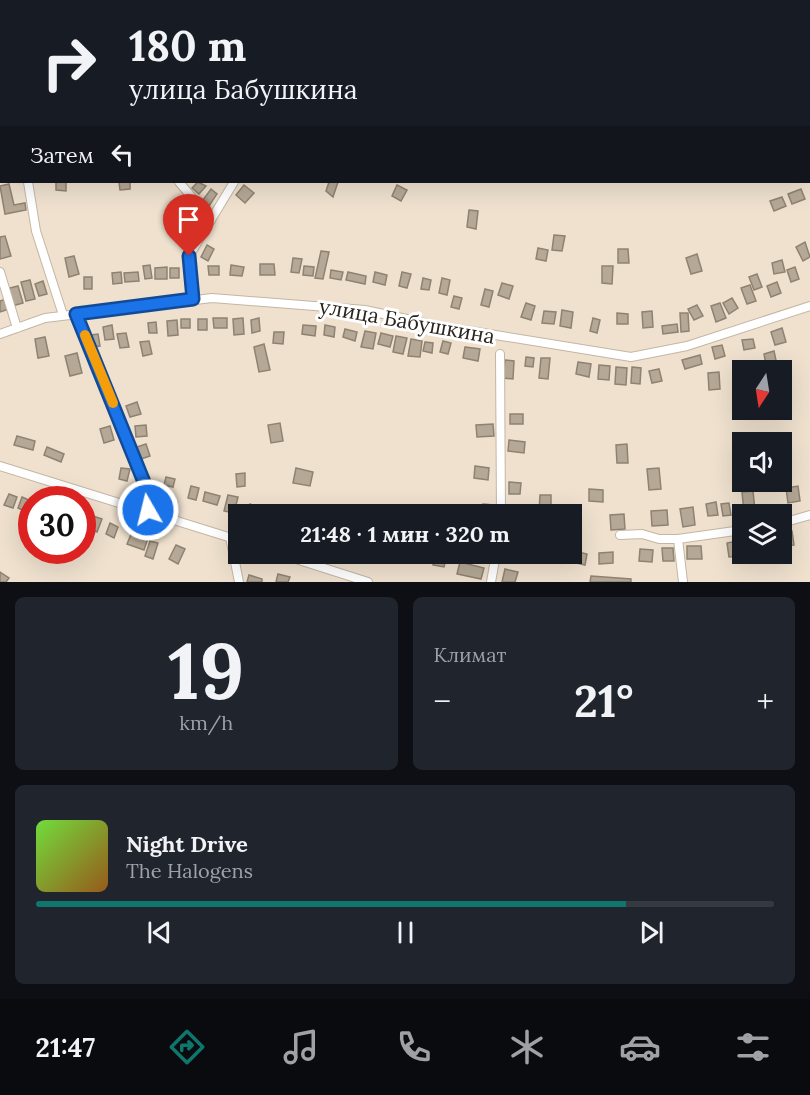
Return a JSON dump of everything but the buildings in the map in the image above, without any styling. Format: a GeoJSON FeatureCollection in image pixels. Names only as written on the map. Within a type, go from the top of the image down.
{"type":"FeatureCollection","features":[{"type":"Feature","properties":{"kind":"street"},"geometry":{"type":"LineString","coordinates":[[28,183],[36,231],[63,315]]}},
{"type":"Feature","properties":{"kind":"street"},"geometry":{"type":"LineString","coordinates":[[180,183],[211,220]]}},
{"type":"Feature","properties":{"kind":"street"},"geometry":{"type":"LineString","coordinates":[[193,299],[189,256],[233,183]]}},
{"type":"Feature","properties":{"kind":"street"},"geometry":{"type":"LineString","coordinates":[[0,272],[17,328]]}},
{"type":"Feature","properties":{"kind":"street","name":"улица Бабушкина"},"geometry":{"type":"LineString","coordinates":[[0,334],[45,318],[193,299],[282,302],[365,310],[434,325],[631,357],[687,346],[810,306]]}},
{"type":"Feature","properties":{"kind":"street"},"geometry":{"type":"LineString","coordinates":[[76,314],[146,487],[148,510]]}},
{"type":"Feature","properties":{"kind":"street"},"geometry":{"type":"LineString","coordinates":[[500,354],[501,504]]}},
{"type":"Feature","properties":{"kind":"street"},"geometry":{"type":"LineString","coordinates":[[0,466],[148,510],[228,537]]}},
{"type":"Feature","properties":{"kind":"street"},"geometry":{"type":"LineString","coordinates":[[792,521],[810,515]]}},
{"type":"Feature","properties":{"kind":"street"},"geometry":{"type":"LineString","coordinates":[[620,535],[642,534],[658,539],[732,531]]}},
{"type":"Feature","properties":{"kind":"street"},"geometry":{"type":"LineString","coordinates":[[678,538],[682,582]]}},
{"type":"Feature","properties":{"kind":"street"},"geometry":{"type":"LineString","coordinates":[[237,564],[239,582]]}},
{"type":"Feature","properties":{"kind":"street"},"geometry":{"type":"LineString","coordinates":[[311,564],[368,582]]}},
{"type":"Feature","properties":{"kind":"street"},"geometry":{"type":"LineString","coordinates":[[491,582],[494,564]]}},
{"type":"Feature","properties":{"kind":"slow traffic"},"geometry":{"type":"LineString","coordinates":[[85,335],[113,403]]}},
{"type":"Feature","properties":{"kind":"route"},"geometry":{"type":"LineString","coordinates":[[148,510],[146,487],[76,314],[193,299],[189,256]]}}]}
